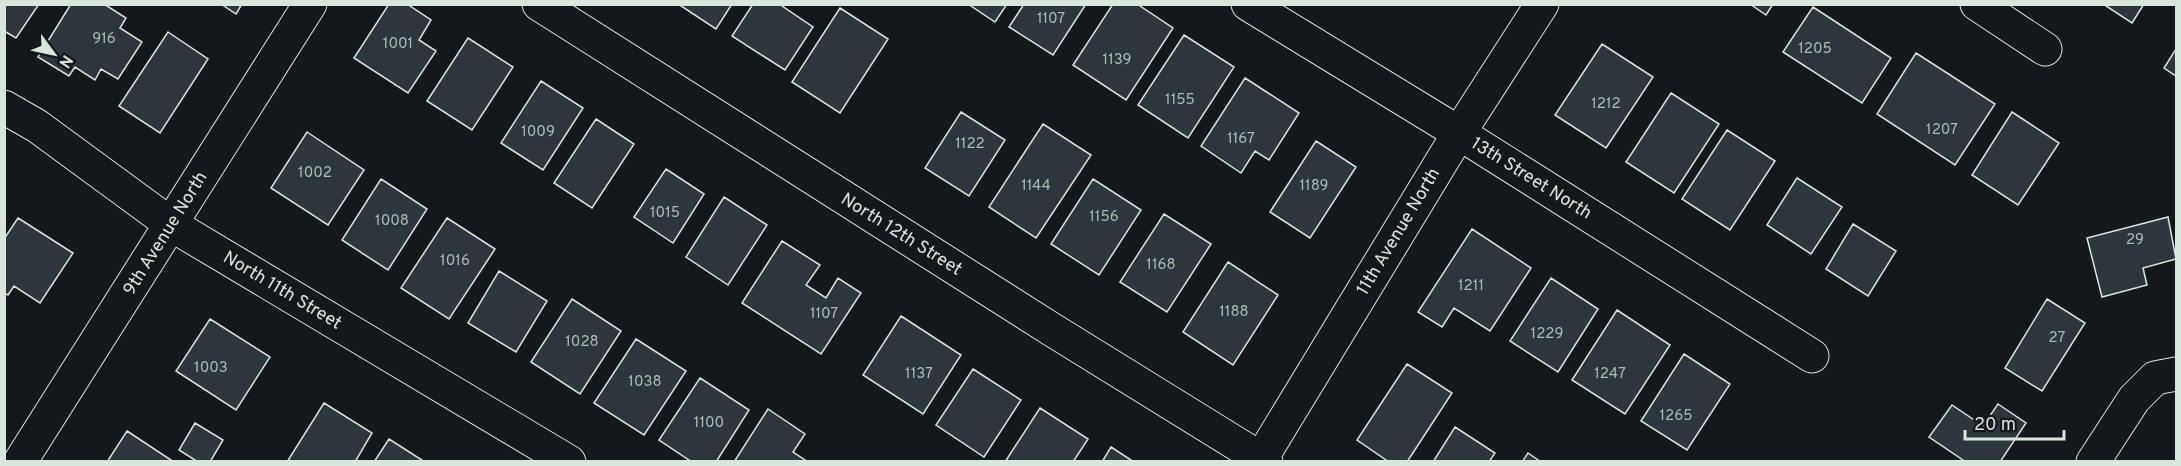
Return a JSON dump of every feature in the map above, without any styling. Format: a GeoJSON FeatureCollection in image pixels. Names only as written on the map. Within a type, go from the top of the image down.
{"type":"FeatureCollection","features":[{"type":"Feature","properties":{"kind":"street","name":"9th Avenue North"},"geometry":{"type":"LineString","coordinates":[[20,462],[310,4]]}},
{"type":"Feature","properties":{"kind":"street","name":"North 12th Street"},"geometry":{"type":"LineString","coordinates":[[539,4],[1041,323],[1262,460]]}},
{"type":"Feature","properties":{"kind":"street","name":"13th Street North"},"geometry":{"type":"LineString","coordinates":[[1248,4],[1812,356]]}},
{"type":"Feature","properties":{"kind":"street","name":"11th Avenue North"},"geometry":{"type":"LineString","coordinates":[[1262,460],[1459,134],[1542,4]]}},
{"type":"Feature","properties":{"kind":"street"},"geometry":{"type":"LineString","coordinates":[[1977,4],[2045,49]]}},
{"type":"Feature","properties":{"kind":"street","name":"North 11th Street"},"geometry":{"type":"LineString","coordinates":[[4,107],[36,126],[172,225],[569,462]]}},
{"type":"Feature","properties":{"kind":"street"},"geometry":{"type":"LineString","coordinates":[[2093,462],[2134,399],[2155,378],[2176,374]]}},
{"type":"Feature","properties":{"kind":"building"},"geometry":{"type":"Polygon","coordinates":[[[4,4],[39,4],[16,38],[4,31],[4,4]]]}},
{"type":"Feature","properties":{"kind":"building"},"geometry":{"type":"Polygon","coordinates":[[[71,4],[104,4],[126,18],[120,28],[142,42],[118,79],[101,69],[95,80],[75,67],[69,76],[38,57],[71,4]]]}},
{"type":"Feature","properties":{"kind":"building"},"geometry":{"type":"Polygon","coordinates":[[[221,4],[242,4],[236,14],[221,4]]]}},
{"type":"Feature","properties":{"kind":"building"},"geometry":{"type":"Polygon","coordinates":[[[389,4],[407,4],[431,20],[419,40],[436,51],[408,93],[354,58],[389,4]]]}},
{"type":"Feature","properties":{"kind":"building"},"geometry":{"type":"Polygon","coordinates":[[[678,4],[732,4],[716,29],[678,4]]]}},
{"type":"Feature","properties":{"kind":"building"},"geometry":{"type":"Polygon","coordinates":[[[753,4],[779,4],[813,27],[785,70],[732,36],[753,4]]]}},
{"type":"Feature","properties":{"kind":"building"},"geometry":{"type":"Polygon","coordinates":[[[968,4],[1007,4],[995,22],[968,4]]]}},
{"type":"Feature","properties":{"kind":"building"},"geometry":{"type":"Polygon","coordinates":[[[1024,4],[1086,4],[1053,55],[1009,27],[1024,4]]]}},
{"type":"Feature","properties":{"kind":"building"},"geometry":{"type":"Polygon","coordinates":[[[1113,4],[1137,4],[1173,28],[1126,100],[1073,65],[1113,4]]]}},
{"type":"Feature","properties":{"kind":"building"},"geometry":{"type":"Polygon","coordinates":[[[1750,4],[1773,4],[1766,15],[1750,4]]]}},
{"type":"Feature","properties":{"kind":"building"},"geometry":{"type":"Polygon","coordinates":[[[2103,4],[2144,4],[2132,23],[2103,4]]]}},
{"type":"Feature","properties":{"kind":"building"},"geometry":{"type":"Polygon","coordinates":[[[1813,7],[1891,58],[1862,103],[1783,52],[1813,7]]]}},
{"type":"Feature","properties":{"kind":"building"},"geometry":{"type":"Polygon","coordinates":[[[840,8],[888,39],[840,113],[792,82],[840,8]]]}},
{"type":"Feature","properties":{"kind":"building"},"geometry":{"type":"Polygon","coordinates":[[[168,32],[208,59],[160,133],[119,106],[168,32]]]}},
{"type":"Feature","properties":{"kind":"building"},"geometry":{"type":"Polygon","coordinates":[[[1184,35],[1234,67],[1188,138],[1138,105],[1184,35]]]}},
{"type":"Feature","properties":{"kind":"building"},"geometry":{"type":"Polygon","coordinates":[[[468,38],[513,67],[472,130],[427,101],[468,38]]]}},
{"type":"Feature","properties":{"kind":"building"},"geometry":{"type":"Polygon","coordinates":[[[1602,44],[1653,77],[1606,148],[1555,115],[1602,44]]]}},
{"type":"Feature","properties":{"kind":"building"},"geometry":{"type":"Polygon","coordinates":[[[2176,49],[2176,76],[2164,68],[2176,49]]]}},
{"type":"Feature","properties":{"kind":"building"},"geometry":{"type":"Polygon","coordinates":[[[1916,53],[1995,104],[1955,165],[1877,114],[1916,53]]]}},
{"type":"Feature","properties":{"kind":"building"},"geometry":{"type":"Polygon","coordinates":[[[1245,78],[1299,113],[1269,160],[1255,151],[1241,173],[1201,146],[1245,78]]]}},
{"type":"Feature","properties":{"kind":"building"},"geometry":{"type":"Polygon","coordinates":[[[541,81],[583,108],[543,170],[501,143],[541,81]]]}},
{"type":"Feature","properties":{"kind":"building"},"geometry":{"type":"Polygon","coordinates":[[[1671,93],[1719,124],[1674,193],[1626,162],[1671,93]]]}},
{"type":"Feature","properties":{"kind":"building"},"geometry":{"type":"Polygon","coordinates":[[[961,112],[1005,140],[969,196],[925,168],[961,112]]]}},
{"type":"Feature","properties":{"kind":"building"},"geometry":{"type":"Polygon","coordinates":[[[2012,112],[2059,143],[2018,205],[1972,175],[2012,112]]]}},
{"type":"Feature","properties":{"kind":"building"},"geometry":{"type":"Polygon","coordinates":[[[596,119],[634,144],[592,208],[554,183],[596,119]]]}},
{"type":"Feature","properties":{"kind":"building"},"geometry":{"type":"Polygon","coordinates":[[[1043,124],[1091,155],[1036,238],[989,207],[1043,124]]]}},
{"type":"Feature","properties":{"kind":"building"},"geometry":{"type":"Polygon","coordinates":[[[1727,130],[1775,161],[1730,230],[1682,199],[1727,130]]]}},
{"type":"Feature","properties":{"kind":"building"},"geometry":{"type":"Polygon","coordinates":[[[307,132],[364,170],[328,225],[271,188],[307,132]]]}},
{"type":"Feature","properties":{"kind":"building"},"geometry":{"type":"Polygon","coordinates":[[[1316,141],[1356,167],[1310,238],[1270,212],[1316,141]]]}},
{"type":"Feature","properties":{"kind":"building"},"geometry":{"type":"Polygon","coordinates":[[[666,169],[704,194],[673,243],[634,217],[666,169]]]}},
{"type":"Feature","properties":{"kind":"building"},"geometry":{"type":"Polygon","coordinates":[[[1797,178],[1842,207],[1811,254],[1767,225],[1797,178]]]}},
{"type":"Feature","properties":{"kind":"building"},"geometry":{"type":"Polygon","coordinates":[[[381,179],[427,209],[388,270],[342,240],[381,179]]]}},
{"type":"Feature","properties":{"kind":"building"},"geometry":{"type":"Polygon","coordinates":[[[1093,179],[1141,210],[1099,275],[1051,244],[1093,179]]]}},
{"type":"Feature","properties":{"kind":"building"},"geometry":{"type":"Polygon","coordinates":[[[724,197],[767,225],[728,285],[686,257],[724,197]]]}},
{"type":"Feature","properties":{"kind":"building"},"geometry":{"type":"Polygon","coordinates":[[[1164,214],[1211,244],[1167,312],[1120,282],[1164,214]]]}},
{"type":"Feature","properties":{"kind":"building"},"geometry":{"type":"Polygon","coordinates":[[[2168,217],[2176,259],[2143,268],[2147,285],[2102,297],[2087,238],[2168,217]]]}},
{"type":"Feature","properties":{"kind":"building"},"geometry":{"type":"Polygon","coordinates":[[[18,218],[73,253],[40,303],[14,286],[8,295],[4,293],[4,239],[18,218]]]}},
{"type":"Feature","properties":{"kind":"building"},"geometry":{"type":"Polygon","coordinates":[[[447,218],[495,249],[449,319],[401,288],[447,218]]]}},
{"type":"Feature","properties":{"kind":"building"},"geometry":{"type":"Polygon","coordinates":[[[1853,224],[1896,251],[1868,296],[1826,269],[1853,224]]]}},
{"type":"Feature","properties":{"kind":"building"},"geometry":{"type":"Polygon","coordinates":[[[1472,229],[1531,268],[1490,331],[1454,308],[1442,327],[1418,312],[1472,229]]]}},
{"type":"Feature","properties":{"kind":"building"},"geometry":{"type":"Polygon","coordinates":[[[782,241],[820,265],[806,285],[826,298],[838,278],[861,293],[821,354],[742,303],[782,241]]]}},
{"type":"Feature","properties":{"kind":"building"},"geometry":{"type":"Polygon","coordinates":[[[1228,262],[1278,295],[1233,365],[1183,332],[1228,262]]]}},
{"type":"Feature","properties":{"kind":"building"},"geometry":{"type":"Polygon","coordinates":[[[499,271],[547,301],[516,352],[468,323],[499,271]]]}},
{"type":"Feature","properties":{"kind":"building"},"geometry":{"type":"Polygon","coordinates":[[[1551,278],[1598,309],[1558,372],[1510,341],[1551,278]]]}},
{"type":"Feature","properties":{"kind":"building"},"geometry":{"type":"Polygon","coordinates":[[[572,299],[621,331],[580,394],[531,362],[572,299]]]}},
{"type":"Feature","properties":{"kind":"building"},"geometry":{"type":"Polygon","coordinates":[[[2047,299],[2085,323],[2042,391],[2005,368],[2047,299]]]}},
{"type":"Feature","properties":{"kind":"building"},"geometry":{"type":"Polygon","coordinates":[[[1617,310],[1670,345],[1625,414],[1572,380],[1617,310]]]}},
{"type":"Feature","properties":{"kind":"building"},"geometry":{"type":"Polygon","coordinates":[[[901,316],[961,355],[923,414],[863,375],[901,316]]]}},
{"type":"Feature","properties":{"kind":"building"},"geometry":{"type":"Polygon","coordinates":[[[210,319],[270,357],[236,410],[176,371],[210,319]]]}},
{"type":"Feature","properties":{"kind":"building"},"geometry":{"type":"Polygon","coordinates":[[[636,339],[686,371],[644,435],[594,403],[636,339]]]}},
{"type":"Feature","properties":{"kind":"building"},"geometry":{"type":"Polygon","coordinates":[[[1684,354],[1730,384],[1687,450],[1641,421],[1684,354]]]}},
{"type":"Feature","properties":{"kind":"building"},"geometry":{"type":"Polygon","coordinates":[[[1407,364],[1452,393],[1407,462],[1389,462],[1357,440],[1407,364]]]}},
{"type":"Feature","properties":{"kind":"building"},"geometry":{"type":"Polygon","coordinates":[[[973,369],[1021,400],[984,457],[936,425],[973,369]]]}},
{"type":"Feature","properties":{"kind":"building"},"geometry":{"type":"Polygon","coordinates":[[[700,378],[749,410],[716,462],[692,462],[659,440],[700,378]]]}},
{"type":"Feature","properties":{"kind":"building"},"geometry":{"type":"Polygon","coordinates":[[[324,403],[372,433],[355,462],[287,462],[324,403]]]}},
{"type":"Feature","properties":{"kind":"building"},"geometry":{"type":"Polygon","coordinates":[[[1998,404],[2026,423],[2000,462],[1966,462],[1929,437],[1952,405],[1983,426],[1998,404]]]}},
{"type":"Feature","properties":{"kind":"building"},"geometry":{"type":"Polygon","coordinates":[[[1040,408],[1088,439],[1073,462],[1005,462],[1040,408]]]}},
{"type":"Feature","properties":{"kind":"building"},"geometry":{"type":"Polygon","coordinates":[[[768,409],[805,434],[793,452],[808,462],[734,462],[768,409]]]}},
{"type":"Feature","properties":{"kind":"building"},"geometry":{"type":"Polygon","coordinates":[[[195,423],[223,440],[210,462],[198,462],[179,450],[195,423]]]}},
{"type":"Feature","properties":{"kind":"building"},"geometry":{"type":"Polygon","coordinates":[[[1455,427],[1495,453],[1489,462],[1433,462],[1455,427]]]}},
{"type":"Feature","properties":{"kind":"building"},"geometry":{"type":"Polygon","coordinates":[[[127,431],[174,462],[107,462],[127,431]]]}},
{"type":"Feature","properties":{"kind":"building"},"geometry":{"type":"Polygon","coordinates":[[[389,439],[425,462],[374,462],[389,439]]]}},
{"type":"Feature","properties":{"kind":"building"},"geometry":{"type":"Polygon","coordinates":[[[1111,447],[1134,462],[1102,462],[1111,447]]]}},
{"type":"Feature","properties":{"kind":"building"},"geometry":{"type":"Polygon","coordinates":[[[1528,453],[1541,462],[1522,462],[1528,453]]]}}]}
